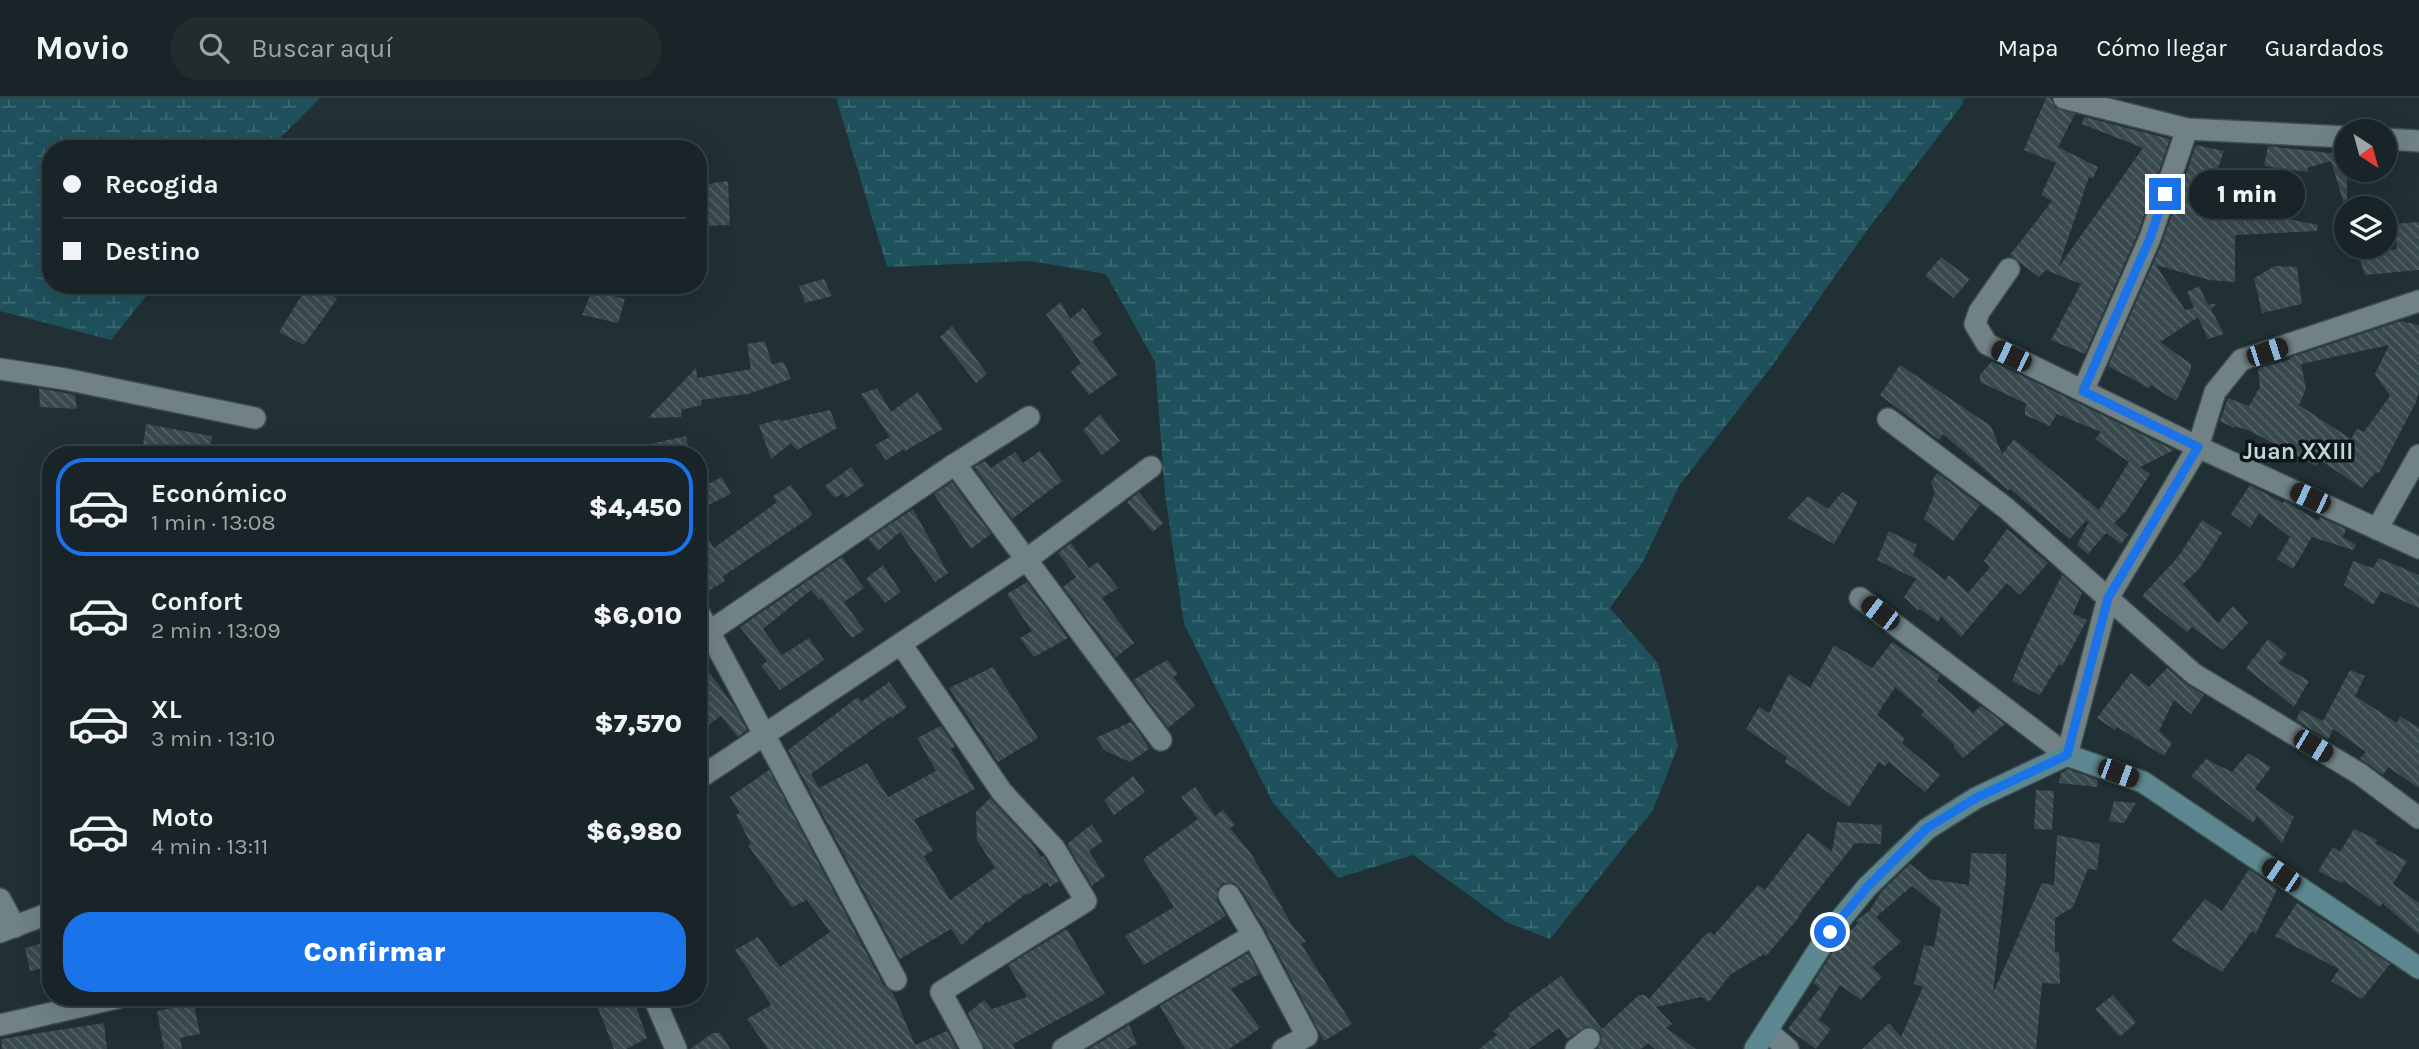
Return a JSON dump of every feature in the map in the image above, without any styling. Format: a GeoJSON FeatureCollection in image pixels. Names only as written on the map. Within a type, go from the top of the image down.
{"type":"FeatureCollection","features":[{"type":"Feature","properties":{"kind":"main road"},"geometry":{"type":"LineString","coordinates":[[1761,1040],[1830,932],[1867,887],[1927,828],[1976,798],[2067,755],[2143,782],[2419,968]]}},
{"type":"Feature","properties":{"kind":"street"},"geometry":{"type":"LineString","coordinates":[[2064,98],[2187,129],[2334,136]]}},
{"type":"Feature","properties":{"kind":"street"},"geometry":{"type":"LineString","coordinates":[[2083,391],[2150,238],[2187,129]]}},
{"type":"Feature","properties":{"kind":"street"},"geometry":{"type":"LineString","coordinates":[[2398,140],[2419,141]]}},
{"type":"Feature","properties":{"kind":"street"},"geometry":{"type":"LineString","coordinates":[[2009,269],[1979,312],[1975,324],[1987,344],[2198,447],[2419,548]]}},
{"type":"Feature","properties":{"kind":"street"},"geometry":{"type":"LineString","coordinates":[[1860,598],[2067,755],[2108,598],[2198,447],[2215,392],[2241,360],[2419,301]]}},
{"type":"Feature","properties":{"kind":"street"},"geometry":{"type":"LineString","coordinates":[[0,369],[65,379],[255,418]]}},
{"type":"Feature","properties":{"kind":"street"},"geometry":{"type":"LineString","coordinates":[[707,633],[955,464],[1029,417]]}},
{"type":"Feature","properties":{"kind":"street"},"geometry":{"type":"LineString","coordinates":[[1888,419],[2006,508],[2194,674],[2360,775],[2419,818]]}},
{"type":"Feature","properties":{"kind":"street"},"geometry":{"type":"LineString","coordinates":[[2377,529],[2419,455]]}},
{"type":"Feature","properties":{"kind":"street"},"geometry":{"type":"LineString","coordinates":[[955,464],[1161,740]]}},
{"type":"Feature","properties":{"kind":"street"},"geometry":{"type":"LineString","coordinates":[[707,773],[1027,560],[1151,467]]}},
{"type":"Feature","properties":{"kind":"street"},"geometry":{"type":"LineString","coordinates":[[707,640],[763,735],[896,980]]}},
{"type":"Feature","properties":{"kind":"street"},"geometry":{"type":"LineString","coordinates":[[901,643],[1002,792],[1054,848],[1086,901],[941,992],[972,1049]]}},
{"type":"Feature","properties":{"kind":"street"},"geometry":{"type":"LineString","coordinates":[[1229,895],[1254,935],[1307,1036],[1283,1049]]}},
{"type":"Feature","properties":{"kind":"street"},"geometry":{"type":"LineString","coordinates":[[0,899],[7,930],[42,917]]}},
{"type":"Feature","properties":{"kind":"street"},"geometry":{"type":"LineString","coordinates":[[1063,1049],[1254,935]]}},
{"type":"Feature","properties":{"kind":"street"},"geometry":{"type":"LineString","coordinates":[[0,1025],[82,1006]]}},
{"type":"Feature","properties":{"kind":"street"},"geometry":{"type":"LineString","coordinates":[[657,1006],[676,1049]]}},
{"type":"Feature","properties":{"kind":"street"},"geometry":{"type":"LineString","coordinates":[[1761,1040],[1788,1049]]}},
{"type":"Feature","properties":{"kind":"green space"},"geometry":{"type":"Polygon","coordinates":[[[0,98],[320,98],[278,140],[42,140],[42,294],[148,294],[111,340],[0,311],[0,98]]]}},
{"type":"Feature","properties":{"kind":"green space"},"geometry":{"type":"Polygon","coordinates":[[[836,98],[1964,98],[1962,105],[1865,233],[1772,366],[1679,486],[1643,562],[1610,608],[1658,663],[1678,746],[1653,810],[1550,939],[1506,922],[1413,855],[1338,878],[1273,803],[1184,624],[1165,494],[1155,362],[1106,274],[1030,261],[887,267],[836,98]]]}},
{"type":"Feature","properties":{"kind":"building"},"geometry":{"type":"Polygon","coordinates":[[[2046,98],[2051,98],[2055,108],[2075,114],[2058,147],[2098,167],[2093,178],[2089,177],[2058,268],[2143,148],[2082,124],[2084,117],[2170,139],[2138,233],[2085,354],[2051,340],[2081,284],[2046,270],[2039,277],[2010,255],[2052,201],[2041,195],[2056,163],[2024,150],[2046,98]]]}},
{"type":"Feature","properties":{"kind":"building"},"geometry":{"type":"Polygon","coordinates":[[[2196,145],[2224,151],[2210,190],[2275,202],[2273,216],[2318,225],[2317,231],[2235,235],[2235,282],[2209,280],[2156,265],[2185,310],[2194,308],[2187,292],[2199,286],[2208,305],[2218,303],[2211,309],[2224,334],[2208,339],[2198,317],[2160,342],[2191,364],[2191,370],[2176,401],[2151,385],[2149,388],[2108,366],[2162,243],[2196,145]]]}},
{"type":"Feature","properties":{"kind":"building"},"geometry":{"type":"Polygon","coordinates":[[[2268,146],[2334,153],[2334,171],[2331,161],[2307,168],[2308,172],[2264,166],[2268,146]]]}},
{"type":"Feature","properties":{"kind":"building"},"geometry":{"type":"Polygon","coordinates":[[[728,181],[730,225],[708,226],[708,184],[728,181]]]}},
{"type":"Feature","properties":{"kind":"building"},"geometry":{"type":"Polygon","coordinates":[[[2337,182],[2347,182],[2347,196],[2342,196],[2337,182]]]}},
{"type":"Feature","properties":{"kind":"building"},"geometry":{"type":"Polygon","coordinates":[[[2419,222],[2419,270],[2365,275],[2360,259],[2397,259],[2397,224],[2419,222]]]}},
{"type":"Feature","properties":{"kind":"building"},"geometry":{"type":"Polygon","coordinates":[[[1941,257],[1970,279],[1954,298],[1925,276],[1941,257]]]}},
{"type":"Feature","properties":{"kind":"building"},"geometry":{"type":"Polygon","coordinates":[[[2275,266],[2297,267],[2302,304],[2262,313],[2254,278],[2275,266]]]}},
{"type":"Feature","properties":{"kind":"building"},"geometry":{"type":"Polygon","coordinates":[[[824,279],[832,296],[805,303],[799,286],[824,279]]]}},
{"type":"Feature","properties":{"kind":"building"},"geometry":{"type":"Polygon","coordinates":[[[302,294],[330,294],[337,299],[304,345],[279,332],[302,294]]]}},
{"type":"Feature","properties":{"kind":"building"},"geometry":{"type":"Polygon","coordinates":[[[591,294],[625,299],[618,323],[582,315],[591,294]]]}},
{"type":"Feature","properties":{"kind":"building"},"geometry":{"type":"Polygon","coordinates":[[[1061,302],[1070,319],[1083,308],[1102,334],[1092,341],[1117,375],[1089,395],[1071,372],[1081,363],[1046,314],[1061,302]]]}},
{"type":"Feature","properties":{"kind":"building"},"geometry":{"type":"Polygon","coordinates":[[[2401,321],[2419,325],[2419,391],[2416,402],[2379,473],[2376,472],[2362,488],[2320,460],[2316,466],[2250,431],[2235,426],[2234,428],[2220,421],[2228,398],[2249,406],[2260,387],[2258,368],[2289,360],[2291,357],[2401,321]],[[2389,345],[2301,364],[2306,389],[2299,405],[2351,439],[2357,429],[2364,432],[2390,396],[2375,374],[2389,345]]]}},
{"type":"Feature","properties":{"kind":"building"},"geometry":{"type":"Polygon","coordinates":[[[952,326],[987,374],[976,383],[940,337],[952,326]]]}},
{"type":"Feature","properties":{"kind":"building"},"geometry":{"type":"Polygon","coordinates":[[[765,341],[772,364],[784,362],[791,379],[748,394],[701,400],[702,405],[681,410],[682,417],[648,418],[696,368],[697,378],[751,369],[747,344],[765,341]]]}},
{"type":"Feature","properties":{"kind":"building"},"geometry":{"type":"Polygon","coordinates":[[[1992,361],[2174,450],[2140,467],[2150,474],[2126,511],[2114,523],[2128,535],[2121,544],[2106,533],[2088,554],[2077,545],[2089,522],[2086,520],[2070,539],[1943,434],[1939,440],[1880,395],[1900,365],[1991,426],[2002,454],[2014,439],[2099,510],[2129,462],[2095,439],[2101,432],[2057,414],[2050,426],[2025,415],[2027,404],[1980,382],[1980,375],[1992,361]]]}},
{"type":"Feature","properties":{"kind":"building"},"geometry":{"type":"Polygon","coordinates":[[[39,388],[75,395],[77,409],[40,407],[39,388]]]}},
{"type":"Feature","properties":{"kind":"building"},"geometry":{"type":"Polygon","coordinates":[[[877,388],[891,412],[918,392],[943,429],[886,460],[875,445],[890,437],[861,394],[877,388]]]}},
{"type":"Feature","properties":{"kind":"building"},"geometry":{"type":"Polygon","coordinates":[[[830,410],[837,428],[797,450],[791,443],[771,459],[759,425],[830,410]]]}},
{"type":"Feature","properties":{"kind":"building"},"geometry":{"type":"Polygon","coordinates":[[[1100,414],[1120,441],[1102,455],[1083,430],[1100,414]]]}},
{"type":"Feature","properties":{"kind":"building"},"geometry":{"type":"Polygon","coordinates":[[[146,424],[212,436],[210,446],[143,446],[146,424]]]}},
{"type":"Feature","properties":{"kind":"building"},"geometry":{"type":"Polygon","coordinates":[[[686,436],[688,446],[641,446],[686,436]]]}},
{"type":"Feature","properties":{"kind":"building"},"geometry":{"type":"Polygon","coordinates":[[[1040,451],[1062,481],[1012,519],[974,467],[985,461],[991,468],[1015,452],[1023,463],[1040,451]]]}},
{"type":"Feature","properties":{"kind":"building"},"geometry":{"type":"Polygon","coordinates":[[[851,467],[864,485],[846,498],[843,493],[835,498],[825,486],[851,467]]]}},
{"type":"Feature","properties":{"kind":"building"},"geometry":{"type":"Polygon","coordinates":[[[1937,473],[1980,505],[1953,541],[1924,519],[1935,493],[1931,482],[1937,473]]]}},
{"type":"Feature","properties":{"kind":"building"},"geometry":{"type":"Polygon","coordinates":[[[722,477],[731,494],[707,506],[707,484],[722,477]]]}},
{"type":"Feature","properties":{"kind":"building"},"geometry":{"type":"Polygon","coordinates":[[[952,482],[991,534],[971,549],[934,494],[952,482]]]}},
{"type":"Feature","properties":{"kind":"building"},"geometry":{"type":"Polygon","coordinates":[[[791,485],[812,514],[722,577],[725,581],[707,592],[707,536],[714,548],[777,502],[773,496],[791,485]]]}},
{"type":"Feature","properties":{"kind":"building"},"geometry":{"type":"Polygon","coordinates":[[[2250,485],[2283,503],[2287,502],[2318,521],[2320,517],[2346,529],[2343,537],[2356,545],[2353,550],[2312,537],[2293,569],[2277,559],[2290,537],[2259,513],[2250,528],[2231,514],[2250,485]]]}},
{"type":"Feature","properties":{"kind":"building"},"geometry":{"type":"Polygon","coordinates":[[[1139,492],[1163,523],[1153,532],[1127,502],[1139,492]]]}},
{"type":"Feature","properties":{"kind":"building"},"geometry":{"type":"Polygon","coordinates":[[[1842,492],[1858,502],[1834,544],[1787,518],[1808,496],[1828,509],[1842,492]]]}},
{"type":"Feature","properties":{"kind":"building"},"geometry":{"type":"Polygon","coordinates":[[[913,509],[948,573],[935,582],[900,532],[878,551],[868,539],[913,509]]]}},
{"type":"Feature","properties":{"kind":"building"},"geometry":{"type":"Polygon","coordinates":[[[2202,520],[2222,533],[2199,569],[2183,584],[2218,623],[2233,606],[2248,623],[2223,650],[2192,627],[2187,632],[2142,596],[2178,557],[2202,520]]]}},
{"type":"Feature","properties":{"kind":"building"},"geometry":{"type":"Polygon","coordinates":[[[2007,529],[2048,563],[2020,595],[2007,583],[1961,637],[1941,616],[1938,622],[1918,610],[1904,597],[1916,579],[1877,560],[1889,531],[1917,545],[1913,555],[1945,580],[1949,575],[1968,593],[1990,567],[1984,561],[2007,529]]]}},
{"type":"Feature","properties":{"kind":"building"},"geometry":{"type":"Polygon","coordinates":[[[1071,543],[1089,568],[1098,562],[1118,588],[1102,598],[1134,643],[1116,657],[1063,587],[1076,577],[1058,553],[1071,543]]]}},
{"type":"Feature","properties":{"kind":"building"},"geometry":{"type":"Polygon","coordinates":[[[842,557],[864,588],[844,602],[864,630],[852,638],[821,598],[819,600],[811,590],[763,629],[782,655],[809,638],[824,660],[780,690],[761,666],[767,661],[740,627],[842,557]]]}},
{"type":"Feature","properties":{"kind":"building"},"geometry":{"type":"Polygon","coordinates":[[[2379,558],[2419,575],[2419,608],[2381,591],[2373,605],[2344,585],[2353,561],[2373,568],[2379,558]]]}},
{"type":"Feature","properties":{"kind":"building"},"geometry":{"type":"Polygon","coordinates":[[[883,565],[901,592],[885,603],[866,579],[883,565]]]}},
{"type":"Feature","properties":{"kind":"building"},"geometry":{"type":"Polygon","coordinates":[[[2062,575],[2082,593],[2073,614],[2087,620],[2062,666],[2059,664],[2040,695],[2012,681],[2062,575]]]}},
{"type":"Feature","properties":{"kind":"building"},"geometry":{"type":"Polygon","coordinates":[[[1027,582],[1068,638],[1034,657],[1020,638],[1032,631],[1007,594],[1027,582]]]}},
{"type":"Feature","properties":{"kind":"building"},"geometry":{"type":"Polygon","coordinates":[[[2268,639],[2287,654],[2278,663],[2309,681],[2294,707],[2246,668],[2268,639]]]}},
{"type":"Feature","properties":{"kind":"building"},"geometry":{"type":"Polygon","coordinates":[[[1892,642],[1940,675],[1937,681],[1973,713],[1981,706],[2005,724],[1963,758],[1954,748],[1954,744],[1921,715],[1924,711],[1895,687],[1877,715],[1905,738],[1902,743],[1940,775],[1925,792],[1889,762],[1885,766],[1879,762],[1849,807],[1785,762],[1787,757],[1746,729],[1759,707],[1769,713],[1789,674],[1810,688],[1834,645],[1872,668],[1892,642]]]}},
{"type":"Feature","properties":{"kind":"building"},"geometry":{"type":"Polygon","coordinates":[[[1167,660],[1178,674],[1173,677],[1195,706],[1168,728],[1133,680],[1167,660]]]}},
{"type":"Feature","properties":{"kind":"building"},"geometry":{"type":"Polygon","coordinates":[[[993,667],[1038,738],[998,762],[949,688],[993,667]]]}},
{"type":"Feature","properties":{"kind":"building"},"geometry":{"type":"Polygon","coordinates":[[[2167,668],[2204,695],[2191,714],[2174,700],[2159,731],[2172,743],[2164,756],[2097,718],[2131,673],[2149,687],[2167,668]]]}},
{"type":"Feature","properties":{"kind":"building"},"geometry":{"type":"Polygon","coordinates":[[[707,669],[736,709],[747,730],[738,737],[721,716],[707,726],[707,669]]]}},
{"type":"Feature","properties":{"kind":"building"},"geometry":{"type":"Polygon","coordinates":[[[2350,670],[2365,676],[2355,696],[2397,723],[2400,716],[2419,728],[2419,788],[2388,767],[2383,775],[2360,758],[2366,752],[2333,729],[2328,740],[2296,720],[2301,710],[2323,721],[2350,670]]]}},
{"type":"Feature","properties":{"kind":"building"},"geometry":{"type":"Polygon","coordinates":[[[889,682],[907,707],[811,774],[819,788],[867,763],[888,797],[936,771],[917,738],[941,726],[955,746],[951,749],[975,789],[914,820],[933,850],[924,856],[950,900],[995,868],[977,840],[976,812],[990,798],[1031,842],[1041,857],[1043,856],[1059,881],[1050,887],[1047,882],[1028,895],[1027,893],[988,923],[987,921],[962,945],[951,929],[900,959],[788,750],[858,697],[861,702],[889,682]]]}},
{"type":"Feature","properties":{"kind":"building"},"geometry":{"type":"Polygon","coordinates":[[[1131,722],[1149,749],[1130,762],[1104,750],[1096,738],[1131,722]]]}},
{"type":"Feature","properties":{"kind":"building"},"geometry":{"type":"Polygon","coordinates":[[[2248,753],[2271,767],[2255,789],[2294,817],[2282,843],[2257,816],[2253,823],[2191,776],[2206,759],[2232,772],[2248,753]]]}},
{"type":"Feature","properties":{"kind":"building"},"geometry":{"type":"Polygon","coordinates":[[[2068,769],[2098,780],[2097,787],[2059,783],[2061,773],[2068,769]]]}},
{"type":"Feature","properties":{"kind":"building"},"geometry":{"type":"Polygon","coordinates":[[[769,770],[884,986],[893,993],[915,1045],[947,1031],[957,1049],[768,1049],[747,1019],[771,1005],[735,950],[758,937],[780,967],[830,932],[807,900],[792,907],[748,845],[751,844],[736,815],[740,813],[730,797],[769,770]]]}},
{"type":"Feature","properties":{"kind":"building"},"geometry":{"type":"Polygon","coordinates":[[[1133,776],[1145,792],[1114,815],[1104,800],[1133,776]]]}},
{"type":"Feature","properties":{"kind":"building"},"geometry":{"type":"Polygon","coordinates":[[[1195,787],[1215,816],[1223,810],[1235,825],[1230,828],[1250,852],[1292,925],[1306,942],[1301,944],[1352,1024],[1324,1041],[1265,929],[1235,883],[1223,883],[1217,889],[1217,901],[1226,916],[1144,965],[1125,936],[1174,907],[1143,859],[1198,819],[1181,797],[1195,787]]]}},
{"type":"Feature","properties":{"kind":"building"},"geometry":{"type":"Polygon","coordinates":[[[2036,790],[2054,791],[2052,830],[2034,829],[2036,790]]]}},
{"type":"Feature","properties":{"kind":"building"},"geometry":{"type":"Polygon","coordinates":[[[2114,801],[2136,803],[2124,823],[2109,821],[2114,801]]]}},
{"type":"Feature","properties":{"kind":"building"},"geometry":{"type":"Polygon","coordinates":[[[1837,822],[1882,825],[1881,844],[1855,843],[1766,956],[1764,954],[1730,975],[1709,1002],[1701,997],[1656,1007],[1672,1024],[1666,1028],[1696,1049],[1655,1049],[1648,1043],[1641,1049],[1597,1049],[1602,1037],[1599,1031],[1588,1026],[1567,1039],[1559,1028],[1529,1049],[1479,1049],[1497,1035],[1493,1031],[1510,1016],[1508,1014],[1561,976],[1602,1029],[1639,995],[1645,995],[1649,999],[1704,936],[1710,932],[1714,935],[1758,885],[1765,890],[1808,833],[1832,852],[1837,822]]]}},
{"type":"Feature","properties":{"kind":"building"},"geometry":{"type":"Polygon","coordinates":[[[1092,824],[1103,841],[1089,851],[1105,876],[1092,886],[1067,844],[1092,824]]]}},
{"type":"Feature","properties":{"kind":"building"},"geometry":{"type":"Polygon","coordinates":[[[2354,829],[2378,840],[2375,843],[2407,861],[2393,884],[2419,903],[2419,935],[2382,903],[2380,907],[2344,881],[2342,883],[2318,871],[2333,847],[2340,852],[2354,829]]]}},
{"type":"Feature","properties":{"kind":"building"},"geometry":{"type":"Polygon","coordinates":[[[2057,835],[2100,844],[2097,870],[2088,869],[2073,907],[2055,918],[2055,952],[2059,952],[2060,984],[2042,983],[2036,1049],[1862,1049],[1889,1023],[1901,1037],[1923,987],[1914,984],[1924,945],[1934,947],[1941,909],[1912,886],[1876,917],[1901,942],[1872,967],[1882,977],[1861,1000],[1840,985],[1819,1020],[1831,1029],[1816,1049],[1788,1029],[1820,988],[1813,983],[1838,944],[1858,923],[1856,921],[1870,910],[1882,891],[1910,864],[1929,879],[1969,885],[1971,853],[2006,854],[2006,878],[1993,993],[2042,883],[2054,885],[2057,835]]]}},
{"type":"Feature","properties":{"kind":"building"},"geometry":{"type":"Polygon","coordinates":[[[2249,869],[2277,889],[2256,934],[2252,931],[2222,972],[2171,941],[2205,899],[2222,911],[2249,869]]]}},
{"type":"Feature","properties":{"kind":"building"},"geometry":{"type":"Polygon","coordinates":[[[2297,903],[2390,964],[2362,999],[2331,981],[2339,969],[2275,936],[2297,903]]]}},
{"type":"Feature","properties":{"kind":"building"},"geometry":{"type":"Polygon","coordinates":[[[1067,929],[1105,994],[1013,1044],[1015,1049],[985,1049],[968,1013],[984,1000],[992,1009],[1027,997],[1008,965],[1067,929]]]}},
{"type":"Feature","properties":{"kind":"building"},"geometry":{"type":"Polygon","coordinates":[[[42,944],[42,968],[30,971],[25,948],[42,944]]]}},
{"type":"Feature","properties":{"kind":"building"},"geometry":{"type":"Polygon","coordinates":[[[1248,953],[1259,974],[1231,989],[1260,1028],[1229,1049],[1185,1049],[1160,1006],[1248,953]]]}},
{"type":"Feature","properties":{"kind":"building"},"geometry":{"type":"Polygon","coordinates":[[[2113,995],[2136,1022],[2120,1037],[2095,1009],[2113,995]]]}},
{"type":"Feature","properties":{"kind":"building"},"geometry":{"type":"Polygon","coordinates":[[[194,1006],[200,1034],[180,1038],[182,1049],[164,1049],[157,1011],[194,1006]]]}},
{"type":"Feature","properties":{"kind":"building"},"geometry":{"type":"Polygon","coordinates":[[[597,1006],[636,1006],[647,1038],[626,1049],[614,1049],[597,1006]]]}},
{"type":"Feature","properties":{"kind":"building"},"geometry":{"type":"Polygon","coordinates":[[[104,1023],[107,1049],[2,1049],[1,1039],[104,1023]]]}},
{"type":"Feature","properties":{"kind":"building"},"geometry":{"type":"Polygon","coordinates":[[[1129,1025],[1137,1044],[1127,1049],[1089,1049],[1129,1025]]]}},
{"type":"Feature","properties":{"kind":"building"},"geometry":{"type":"Polygon","coordinates":[[[713,1033],[720,1033],[730,1049],[690,1049],[713,1033]]]}},
{"type":"Feature","properties":{"kind":"district","name":"Juan XXIII"},"geometry":{"type":"Point","coordinates":[2298,451]}},
{"type":"Feature","properties":{"kind":"route"},"geometry":{"type":"LineString","coordinates":[[1830,932],[1867,887],[1927,828],[1976,798],[2067,755],[2108,598],[2198,447],[2083,391],[2150,238],[2165,194]]}}]}
